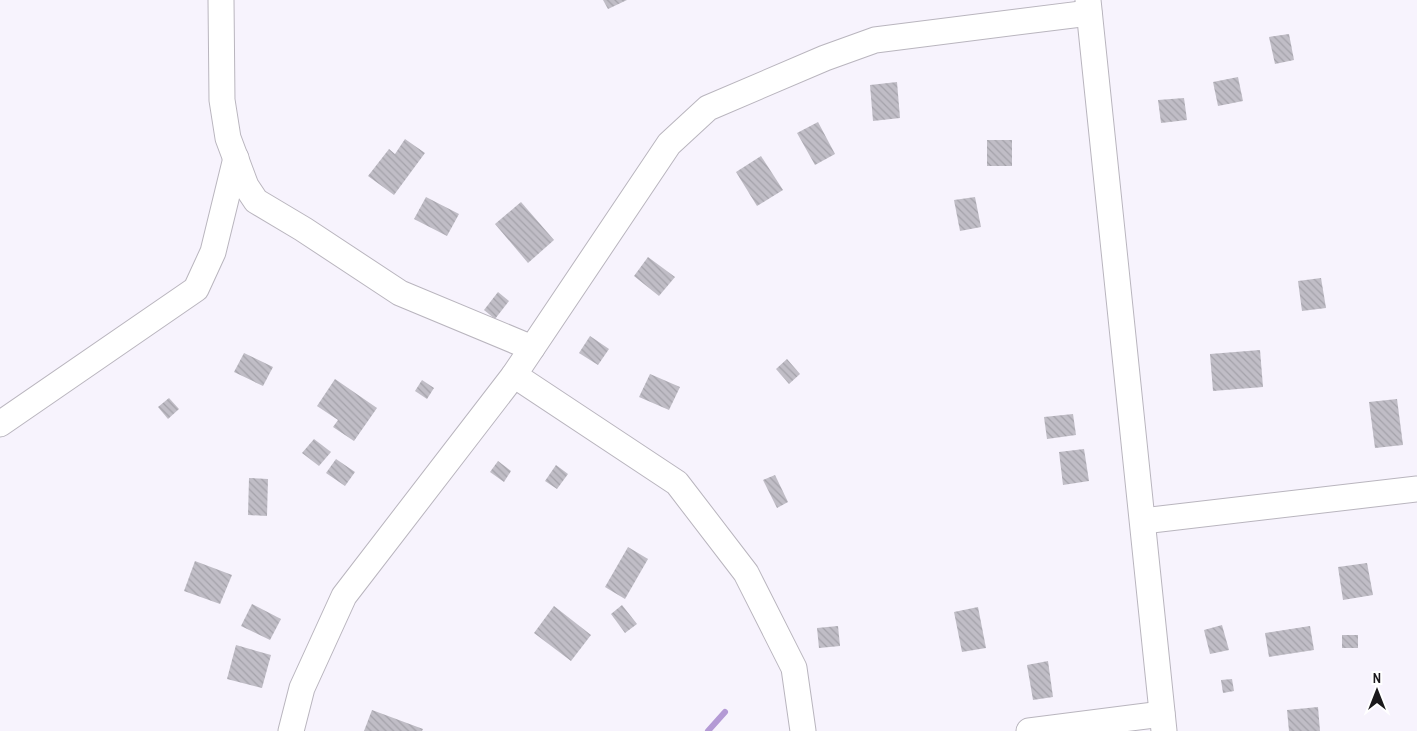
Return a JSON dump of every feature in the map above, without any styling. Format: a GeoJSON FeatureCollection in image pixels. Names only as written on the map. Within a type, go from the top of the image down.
{"type":"FeatureCollection","features":[{"type":"Feature","properties":{"kind":"street"},"geometry":{"type":"LineString","coordinates":[[221,0],[222,100],[228,138],[246,186],[256,201],[303,228],[400,293],[532,348]]}},
{"type":"Feature","properties":{"kind":"street"},"geometry":{"type":"LineString","coordinates":[[290,731],[302,688],[344,596],[514,375],[670,144],[708,108],[825,58],[875,40],[1088,6],[1163,723],[1029,731]]}},
{"type":"Feature","properties":{"kind":"street"},"geometry":{"type":"LineString","coordinates":[[0,424],[196,289],[213,252],[236,158]]}},
{"type":"Feature","properties":{"kind":"street"},"geometry":{"type":"LineString","coordinates":[[514,375],[677,483],[746,572],[794,668],[803,731]]}},
{"type":"Feature","properties":{"kind":"street"},"geometry":{"type":"LineString","coordinates":[[1143,521],[1417,489]]}},
{"type":"Feature","properties":{"kind":"building"},"geometry":{"type":"Polygon","coordinates":[[[603,0],[627,0],[608,9],[603,0]]]}},
{"type":"Feature","properties":{"kind":"building"},"geometry":{"type":"Polygon","coordinates":[[[1289,34],[1294,60],[1275,64],[1269,37],[1289,34]]]}},
{"type":"Feature","properties":{"kind":"building"},"geometry":{"type":"Polygon","coordinates":[[[1238,77],[1243,101],[1218,106],[1213,82],[1238,77]]]}},
{"type":"Feature","properties":{"kind":"building"},"geometry":{"type":"Polygon","coordinates":[[[897,82],[900,118],[873,121],[870,85],[897,82]]]}},
{"type":"Feature","properties":{"kind":"building"},"geometry":{"type":"Polygon","coordinates":[[[1184,98],[1187,120],[1161,123],[1158,100],[1184,98]]]}},
{"type":"Feature","properties":{"kind":"building"},"geometry":{"type":"Polygon","coordinates":[[[818,122],[835,154],[815,165],[797,133],[818,122]]]}},
{"type":"Feature","properties":{"kind":"building"},"geometry":{"type":"Polygon","coordinates":[[[405,139],[425,153],[394,195],[368,176],[389,149],[395,154],[405,139]]]}},
{"type":"Feature","properties":{"kind":"building"},"geometry":{"type":"Polygon","coordinates":[[[987,140],[1012,140],[1012,166],[987,166],[987,140]]]}},
{"type":"Feature","properties":{"kind":"building"},"geometry":{"type":"Polygon","coordinates":[[[761,156],[783,190],[757,206],[736,172],[761,156]]]}},
{"type":"Feature","properties":{"kind":"building"},"geometry":{"type":"Polygon","coordinates":[[[426,197],[459,214],[447,236],[414,219],[426,197]]]}},
{"type":"Feature","properties":{"kind":"building"},"geometry":{"type":"Polygon","coordinates":[[[975,197],[981,227],[960,231],[954,200],[975,197]]]}},
{"type":"Feature","properties":{"kind":"building"},"geometry":{"type":"Polygon","coordinates":[[[521,202],[554,240],[528,263],[495,224],[521,202]]]}},
{"type":"Feature","properties":{"kind":"building"},"geometry":{"type":"Polygon","coordinates":[[[648,257],[675,277],[659,296],[634,276],[648,257]]]}},
{"type":"Feature","properties":{"kind":"building"},"geometry":{"type":"Polygon","coordinates":[[[1321,278],[1326,308],[1302,311],[1298,281],[1321,278]]]}},
{"type":"Feature","properties":{"kind":"building"},"geometry":{"type":"Polygon","coordinates":[[[498,292],[509,301],[495,319],[484,310],[498,292]]]}},
{"type":"Feature","properties":{"kind":"building"},"geometry":{"type":"Polygon","coordinates":[[[590,336],[609,349],[598,365],[579,353],[590,336]]]}},
{"type":"Feature","properties":{"kind":"building"},"geometry":{"type":"Polygon","coordinates":[[[1260,350],[1263,387],[1213,391],[1210,354],[1260,350]]]}},
{"type":"Feature","properties":{"kind":"building"},"geometry":{"type":"Polygon","coordinates":[[[244,353],[273,367],[263,386],[234,372],[244,353]]]}},
{"type":"Feature","properties":{"kind":"building"},"geometry":{"type":"Polygon","coordinates":[[[787,359],[800,374],[789,384],[776,369],[787,359]]]}},
{"type":"Feature","properties":{"kind":"building"},"geometry":{"type":"Polygon","coordinates":[[[650,374],[680,387],[669,410],[639,397],[650,374]]]}},
{"type":"Feature","properties":{"kind":"building"},"geometry":{"type":"Polygon","coordinates":[[[335,379],[377,408],[354,441],[333,427],[338,420],[317,406],[335,379]]]}},
{"type":"Feature","properties":{"kind":"building"},"geometry":{"type":"Polygon","coordinates":[[[422,380],[434,388],[427,399],[415,391],[422,380]]]}},
{"type":"Feature","properties":{"kind":"building"},"geometry":{"type":"Polygon","coordinates":[[[169,398],[179,409],[168,419],[158,407],[169,398]]]}},
{"type":"Feature","properties":{"kind":"building"},"geometry":{"type":"Polygon","coordinates":[[[1397,399],[1403,445],[1375,448],[1369,402],[1397,399]]]}},
{"type":"Feature","properties":{"kind":"building"},"geometry":{"type":"Polygon","coordinates":[[[1073,414],[1076,435],[1047,439],[1044,417],[1073,414]]]}},
{"type":"Feature","properties":{"kind":"building"},"geometry":{"type":"Polygon","coordinates":[[[314,439],[331,452],[319,466],[302,453],[314,439]]]}},
{"type":"Feature","properties":{"kind":"building"},"geometry":{"type":"Polygon","coordinates":[[[1084,449],[1089,481],[1063,485],[1059,452],[1084,449]]]}},
{"type":"Feature","properties":{"kind":"building"},"geometry":{"type":"Polygon","coordinates":[[[336,459],[355,472],[345,486],[326,473],[336,459]]]}},
{"type":"Feature","properties":{"kind":"building"},"geometry":{"type":"Polygon","coordinates":[[[498,461],[511,471],[504,482],[490,472],[498,461]]]}},
{"type":"Feature","properties":{"kind":"building"},"geometry":{"type":"Polygon","coordinates":[[[556,465],[568,474],[557,489],[545,481],[556,465]]]}},
{"type":"Feature","properties":{"kind":"building"},"geometry":{"type":"Polygon","coordinates":[[[775,475],[788,502],[777,508],[763,480],[775,475]]]}},
{"type":"Feature","properties":{"kind":"building"},"geometry":{"type":"Polygon","coordinates":[[[249,478],[268,479],[267,516],[248,515],[249,478]]]}},
{"type":"Feature","properties":{"kind":"building"},"geometry":{"type":"Polygon","coordinates":[[[628,547],[648,559],[625,599],[605,587],[628,547]]]}},
{"type":"Feature","properties":{"kind":"building"},"geometry":{"type":"Polygon","coordinates":[[[195,561],[232,575],[220,604],[184,591],[195,561]]]}},
{"type":"Feature","properties":{"kind":"building"},"geometry":{"type":"Polygon","coordinates":[[[1367,563],[1373,595],[1343,600],[1338,567],[1367,563]]]}},
{"type":"Feature","properties":{"kind":"building"},"geometry":{"type":"Polygon","coordinates":[[[252,604],[281,619],[270,640],[241,626],[252,604]]]}},
{"type":"Feature","properties":{"kind":"building"},"geometry":{"type":"Polygon","coordinates":[[[622,605],[637,624],[625,633],[611,614],[622,605]]]}},
{"type":"Feature","properties":{"kind":"building"},"geometry":{"type":"Polygon","coordinates":[[[554,606],[591,635],[571,661],[534,633],[554,606]]]}},
{"type":"Feature","properties":{"kind":"building"},"geometry":{"type":"Polygon","coordinates":[[[978,607],[986,648],[962,652],[954,612],[978,607]]]}},
{"type":"Feature","properties":{"kind":"building"},"geometry":{"type":"Polygon","coordinates":[[[1222,625],[1229,650],[1210,654],[1204,630],[1222,625]]]}},
{"type":"Feature","properties":{"kind":"building"},"geometry":{"type":"Polygon","coordinates":[[[838,626],[840,646],[819,648],[817,628],[838,626]]]}},
{"type":"Feature","properties":{"kind":"building"},"geometry":{"type":"Polygon","coordinates":[[[1310,626],[1314,650],[1269,657],[1265,633],[1310,626]]]}},
{"type":"Feature","properties":{"kind":"building"},"geometry":{"type":"Polygon","coordinates":[[[1342,635],[1358,635],[1358,648],[1342,648],[1342,635]]]}},
{"type":"Feature","properties":{"kind":"building"},"geometry":{"type":"Polygon","coordinates":[[[236,645],[271,655],[262,688],[227,679],[236,645]]]}},
{"type":"Feature","properties":{"kind":"building"},"geometry":{"type":"Polygon","coordinates":[[[1048,661],[1053,697],[1033,700],[1027,665],[1048,661]]]}},
{"type":"Feature","properties":{"kind":"building"},"geometry":{"type":"Polygon","coordinates":[[[1232,679],[1234,691],[1223,693],[1221,680],[1232,679]]]}},
{"type":"Feature","properties":{"kind":"building"},"geometry":{"type":"Polygon","coordinates":[[[1318,707],[1320,731],[1289,731],[1287,710],[1318,707]]]}},
{"type":"Feature","properties":{"kind":"building"},"geometry":{"type":"Polygon","coordinates":[[[372,710],[423,729],[422,731],[364,731],[372,710]]]}},
{"type":"Feature","properties":{"kind":"waterway"},"geometry":{"type":"LineString","coordinates":[[708,731],[725,712]]}}]}
